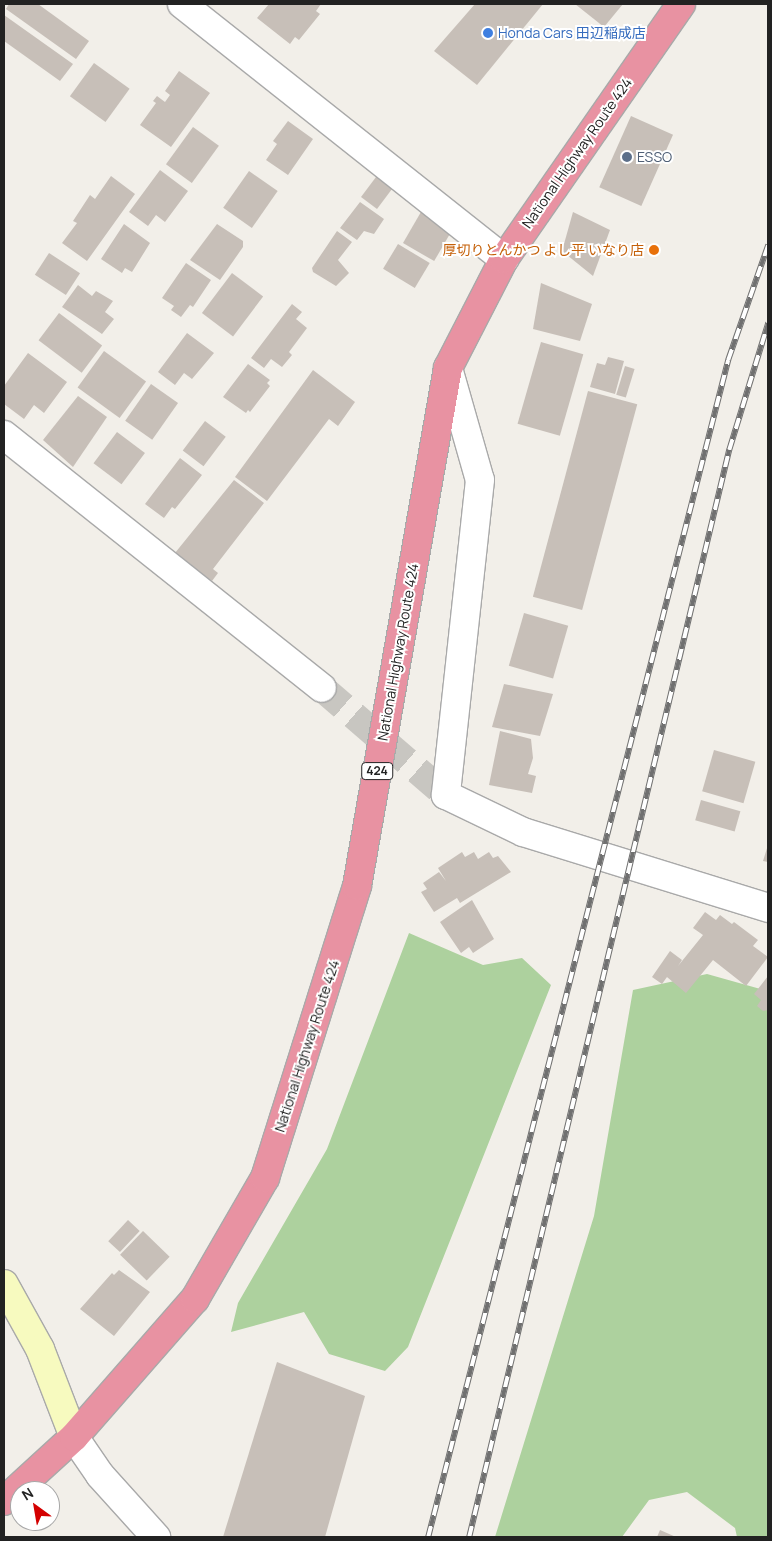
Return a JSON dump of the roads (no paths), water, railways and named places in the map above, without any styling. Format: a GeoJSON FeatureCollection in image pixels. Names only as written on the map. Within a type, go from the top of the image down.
{"type":"FeatureCollection","features":[{"type":"Feature","properties":{"kind":"highway","name":"National Highway Route 424"},"geometry":{"type":"LineString","coordinates":[[4,1501],[74,1437],[195,1299],[265,1178],[357,886],[448,368],[504,259],[681,4]]}},
{"type":"Feature","properties":{"kind":"street"},"geometry":{"type":"LineString","coordinates":[[182,4],[504,259]]}},
{"type":"Feature","properties":{"kind":"street"},"geometry":{"type":"LineString","coordinates":[[448,368],[480,480],[446,795],[523,832],[768,908]]}},
{"type":"Feature","properties":{"kind":"street"},"geometry":{"type":"LineString","coordinates":[[4,435],[322,688]]}},
{"type":"Feature","properties":{"kind":"street"},"geometry":{"type":"LineString","coordinates":[[4,1284],[40,1349],[74,1437],[100,1476],[156,1537]]}},
{"type":"Feature","properties":{"kind":"tunnel"},"geometry":{"type":"LineString","coordinates":[[322,688],[446,795]]}},
{"type":"Feature","properties":{"kind":"railway"},"geometry":{"type":"LineString","coordinates":[[428,1537],[728,360],[768,245]]}},
{"type":"Feature","properties":{"kind":"railway"},"geometry":{"type":"LineString","coordinates":[[469,1537],[729,450],[768,323]]}},
{"type":"Feature","properties":{"kind":"place","name":"Honda Cars 田辺稲成店"},"geometry":{"type":"Point","coordinates":[488,33]}},
{"type":"Feature","properties":{"kind":"place","name":"ESSO"},"geometry":{"type":"Point","coordinates":[627,157]}},
{"type":"Feature","properties":{"kind":"place","name":"厚切りとんかつ よし平 いなり店"},"geometry":{"type":"Point","coordinates":[654,250]}}]}
